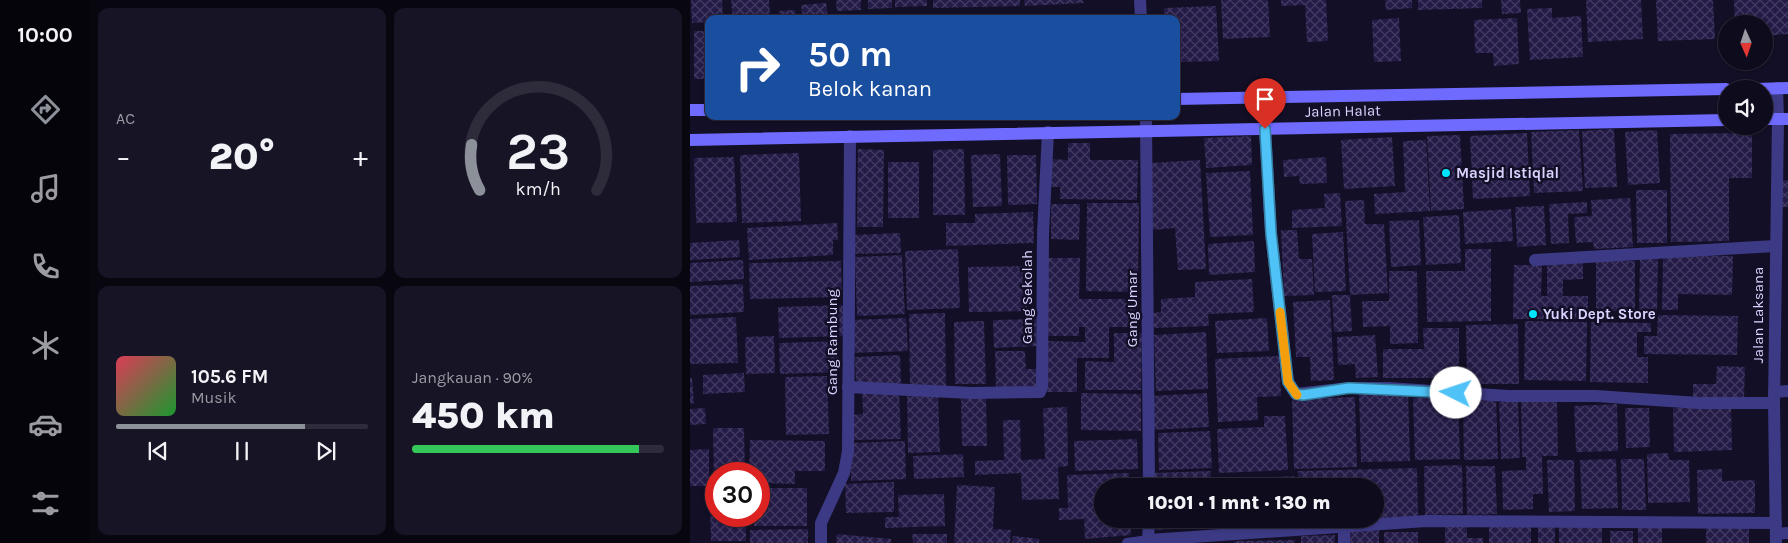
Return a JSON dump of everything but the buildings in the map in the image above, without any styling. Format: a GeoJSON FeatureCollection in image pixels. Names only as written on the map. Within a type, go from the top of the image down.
{"type":"FeatureCollection","features":[{"type":"Feature","properties":{"kind":"main road","name":"Jalan Halat"},"geometry":{"type":"LineString","coordinates":[[1180,98],[1718,90]]}},
{"type":"Feature","properties":{"kind":"main road"},"geometry":{"type":"LineString","coordinates":[[690,110],[705,110]]}},
{"type":"Feature","properties":{"kind":"main road","name":"Jalan Halat"},"geometry":{"type":"LineString","coordinates":[[690,140],[1718,120]]}},
{"type":"Feature","properties":{"kind":"street"},"geometry":{"type":"LineString","coordinates":[[1140,0],[1141,15]]}},
{"type":"Feature","properties":{"kind":"street","name":"Jalan Laksana"},"geometry":{"type":"LineString","coordinates":[[1779,533],[1774,398],[1776,246],[1783,88]]}},
{"type":"Feature","properties":{"kind":"street","name":"Gang Umar"},"geometry":{"type":"LineString","coordinates":[[1146,120],[1149,478]]}},
{"type":"Feature","properties":{"kind":"street"},"geometry":{"type":"LineString","coordinates":[[1265,129],[1271,233],[1287,373],[1291,389],[1296,394],[1349,388],[1378,388],[1508,396],[1596,396],[1699,403],[1774,398],[1788,391]]}},
{"type":"Feature","properties":{"kind":"street","name":"Gang Sekolah"},"geometry":{"type":"LineString","coordinates":[[848,387],[1035,394],[1040,392],[1042,387],[1043,234],[1048,132]]}},
{"type":"Feature","properties":{"kind":"street","name":"Gang Rambung"},"geometry":{"type":"LineString","coordinates":[[821,543],[821,523],[844,473],[848,451],[850,136]]}},
{"type":"Feature","properties":{"kind":"street"},"geometry":{"type":"LineString","coordinates":[[1535,260],[1776,246]]}},
{"type":"Feature","properties":{"kind":"street"},"geometry":{"type":"LineString","coordinates":[[1384,524],[1426,521],[1779,533]]}},
{"type":"Feature","properties":{"kind":"street"},"geometry":{"type":"LineString","coordinates":[[1149,528],[1149,541],[1318,528]]}},
{"type":"Feature","properties":{"kind":"street"},"geometry":{"type":"LineString","coordinates":[[1344,528],[1344,543]]}},
{"type":"Feature","properties":{"kind":"lane"},"geometry":{"type":"LineString","coordinates":[[1127,543],[1149,541]]}},
{"type":"Feature","properties":{"kind":"slow traffic"},"geometry":{"type":"LineString","coordinates":[[1280,312],[1288,382],[1291,389],[1297,395]]}},
{"type":"Feature","properties":{"kind":"place","name":"Masjid Istiqlal"},"geometry":{"type":"Point","coordinates":[1446,173]}},
{"type":"Feature","properties":{"kind":"place","name":"Yuki Dept. Store"},"geometry":{"type":"Point","coordinates":[1533,314]}},
{"type":"Feature","properties":{"kind":"route"},"geometry":{"type":"LineString","coordinates":[[1265,129],[1271,233],[1288,382],[1291,389],[1296,394],[1303,395],[1349,388],[1388,388],[1456,393]]}}]}
